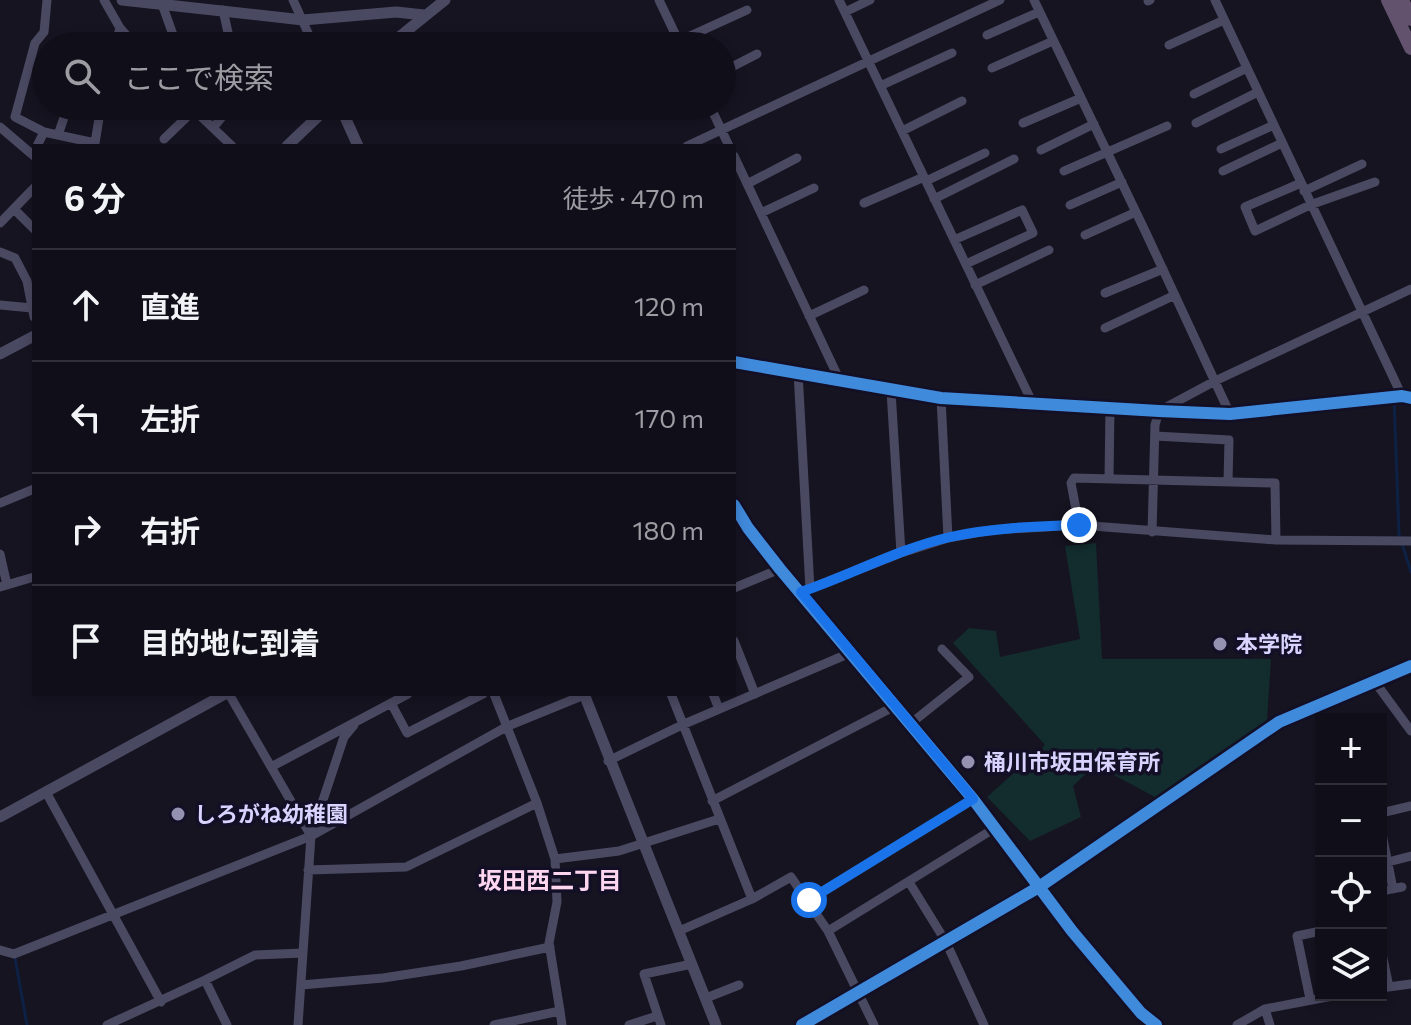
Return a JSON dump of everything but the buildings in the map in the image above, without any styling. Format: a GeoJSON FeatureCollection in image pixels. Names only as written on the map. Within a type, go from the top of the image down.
{"type":"FeatureCollection","features":[{"type":"Feature","properties":{"kind":"highway"},"geometry":{"type":"LineString","coordinates":[[1388,0],[1411,48]]}},
{"type":"Feature","properties":{"kind":"highway"},"geometry":{"type":"LineString","coordinates":[[1402,0],[1411,19]]}},
{"type":"Feature","properties":{"kind":"street"},"geometry":{"type":"LineString","coordinates":[[44,32],[47,0]]}},
{"type":"Feature","properties":{"kind":"street"},"geometry":{"type":"LineString","coordinates":[[104,0],[124,32]]}},
{"type":"Feature","properties":{"kind":"street"},"geometry":{"type":"LineString","coordinates":[[122,0],[303,20],[396,12],[424,15]]}},
{"type":"Feature","properties":{"kind":"street"},"geometry":{"type":"LineString","coordinates":[[293,0],[308,32]]}},
{"type":"Feature","properties":{"kind":"street"},"geometry":{"type":"LineString","coordinates":[[404,32],[445,0]]}},
{"type":"Feature","properties":{"kind":"street"},"geometry":{"type":"LineString","coordinates":[[660,0],[675,32]]}},
{"type":"Feature","properties":{"kind":"street"},"geometry":{"type":"LineString","coordinates":[[839,0],[1032,402]]}},
{"type":"Feature","properties":{"kind":"street"},"geometry":{"type":"LineString","coordinates":[[845,12],[870,0]]}},
{"type":"Feature","properties":{"kind":"street"},"geometry":{"type":"LineString","coordinates":[[691,144],[1000,0]]}},
{"type":"Feature","properties":{"kind":"street"},"geometry":{"type":"LineString","coordinates":[[1034,0],[1230,414]]}},
{"type":"Feature","properties":{"kind":"street"},"geometry":{"type":"LineString","coordinates":[[736,362],[941,398],[1159,411],[1230,414],[1406,397],[1361,313],[1215,0]]}},
{"type":"Feature","properties":{"kind":"street"},"geometry":{"type":"LineString","coordinates":[[162,4],[172,32]]}},
{"type":"Feature","properties":{"kind":"street"},"geometry":{"type":"LineString","coordinates":[[223,10],[228,32]]}},
{"type":"Feature","properties":{"kind":"street"},"geometry":{"type":"LineString","coordinates":[[699,32],[747,10]]}},
{"type":"Feature","properties":{"kind":"street"},"geometry":{"type":"LineString","coordinates":[[987,35],[1039,12]]}},
{"type":"Feature","properties":{"kind":"street"},"geometry":{"type":"LineString","coordinates":[[1169,45],[1224,20]]}},
{"type":"Feature","properties":{"kind":"street"},"geometry":{"type":"LineString","coordinates":[[119,32],[120,28]]}},
{"type":"Feature","properties":{"kind":"street"},"geometry":{"type":"LineString","coordinates":[[992,68],[1053,41]]}},
{"type":"Feature","properties":{"kind":"street"},"geometry":{"type":"LineString","coordinates":[[880,86],[952,53]]}},
{"type":"Feature","properties":{"kind":"street"},"geometry":{"type":"LineString","coordinates":[[32,54],[15,117],[44,132],[95,144],[99,120]]}},
{"type":"Feature","properties":{"kind":"street"},"geometry":{"type":"LineString","coordinates":[[736,65],[757,54]]}},
{"type":"Feature","properties":{"kind":"street"},"geometry":{"type":"LineString","coordinates":[[1194,94],[1247,68]]}},
{"type":"Feature","properties":{"kind":"street"},"geometry":{"type":"LineString","coordinates":[[1196,123],[1258,92]]}},
{"type":"Feature","properties":{"kind":"street"},"geometry":{"type":"LineString","coordinates":[[1023,123],[1081,98]]}},
{"type":"Feature","properties":{"kind":"street"},"geometry":{"type":"LineString","coordinates":[[902,131],[962,101]]}},
{"type":"Feature","properties":{"kind":"street"},"geometry":{"type":"LineString","coordinates":[[58,135],[63,120]]}},
{"type":"Feature","properties":{"kind":"street"},"geometry":{"type":"LineString","coordinates":[[164,139],[181,120]]}},
{"type":"Feature","properties":{"kind":"street"},"geometry":{"type":"LineString","coordinates":[[205,120],[224,144]]}},
{"type":"Feature","properties":{"kind":"street"},"geometry":{"type":"LineString","coordinates":[[213,128],[220,120]]}},
{"type":"Feature","properties":{"kind":"street"},"geometry":{"type":"LineString","coordinates":[[289,144],[314,120]]}},
{"type":"Feature","properties":{"kind":"street"},"geometry":{"type":"LineString","coordinates":[[346,120],[357,144]]}},
{"type":"Feature","properties":{"kind":"street"},"geometry":{"type":"LineString","coordinates":[[717,120],[728,144]]}},
{"type":"Feature","properties":{"kind":"street"},"geometry":{"type":"LineString","coordinates":[[1041,150],[1094,124]]}},
{"type":"Feature","properties":{"kind":"street"},"geometry":{"type":"LineString","coordinates":[[1221,149],[1274,125]]}},
{"type":"Feature","properties":{"kind":"street"},"geometry":{"type":"LineString","coordinates":[[1064,171],[1167,126]]}},
{"type":"Feature","properties":{"kind":"street"},"geometry":{"type":"LineString","coordinates":[[0,127],[32,151]]}},
{"type":"Feature","properties":{"kind":"street"},"geometry":{"type":"LineString","coordinates":[[38,144],[44,132]]}},
{"type":"Feature","properties":{"kind":"street"},"geometry":{"type":"LineString","coordinates":[[1223,171],[1282,143]]}},
{"type":"Feature","properties":{"kind":"street"},"geometry":{"type":"LineString","coordinates":[[864,203],[985,153]]}},
{"type":"Feature","properties":{"kind":"street"},"geometry":{"type":"LineString","coordinates":[[747,184],[797,158]]}},
{"type":"Feature","properties":{"kind":"street"},"geometry":{"type":"LineString","coordinates":[[934,199],[1014,159]]}},
{"type":"Feature","properties":{"kind":"street"},"geometry":{"type":"LineString","coordinates":[[736,160],[840,381]]}},
{"type":"Feature","properties":{"kind":"street"},"geometry":{"type":"LineString","coordinates":[[1362,164],[1245,207],[1255,231],[1310,205],[1375,182]]}},
{"type":"Feature","properties":{"kind":"street"},"geometry":{"type":"LineString","coordinates":[[1070,205],[1122,182]]}},
{"type":"Feature","properties":{"kind":"street"},"geometry":{"type":"LineString","coordinates":[[761,213],[814,188]]}},
{"type":"Feature","properties":{"kind":"street"},"geometry":{"type":"LineString","coordinates":[[0,223],[32,190]]}},
{"type":"Feature","properties":{"kind":"street"},"geometry":{"type":"LineString","coordinates":[[14,209],[32,227]]}},
{"type":"Feature","properties":{"kind":"street"},"geometry":{"type":"LineString","coordinates":[[954,240],[1022,210],[1033,233],[966,264]]}},
{"type":"Feature","properties":{"kind":"street"},"geometry":{"type":"LineString","coordinates":[[1085,235],[1136,212]]}},
{"type":"Feature","properties":{"kind":"street"},"geometry":{"type":"LineString","coordinates":[[975,285],[1049,250]]}},
{"type":"Feature","properties":{"kind":"street"},"geometry":{"type":"LineString","coordinates":[[0,252],[15,258],[27,281],[32,308]]}},
{"type":"Feature","properties":{"kind":"street"},"geometry":{"type":"LineString","coordinates":[[1105,293],[1163,269]]}},
{"type":"Feature","properties":{"kind":"street"},"geometry":{"type":"LineString","coordinates":[[1159,411],[1215,381],[1411,289]]}},
{"type":"Feature","properties":{"kind":"street"},"geometry":{"type":"LineString","coordinates":[[809,316],[864,290]]}},
{"type":"Feature","properties":{"kind":"street"},"geometry":{"type":"LineString","coordinates":[[1105,328],[1175,295]]}},
{"type":"Feature","properties":{"kind":"street"},"geometry":{"type":"LineString","coordinates":[[0,305],[32,313]]}},
{"type":"Feature","properties":{"kind":"street"},"geometry":{"type":"LineString","coordinates":[[0,354],[32,337]]}},
{"type":"Feature","properties":{"kind":"street"},"geometry":{"type":"LineString","coordinates":[[798,372],[806,591]]}},
{"type":"Feature","properties":{"kind":"street"},"geometry":{"type":"LineString","coordinates":[[891,391],[901,553]]}},
{"type":"Feature","properties":{"kind":"street"},"geometry":{"type":"LineString","coordinates":[[941,398],[948,538]]}},
{"type":"Feature","properties":{"kind":"street"},"geometry":{"type":"LineString","coordinates":[[1109,479],[1110,408]]}},
{"type":"Feature","properties":{"kind":"street"},"geometry":{"type":"LineString","coordinates":[[1152,532],[1155,436],[1159,411]]}},
{"type":"Feature","properties":{"kind":"street"},"geometry":{"type":"LineString","coordinates":[[1155,436],[1229,440],[1228,482]]}},
{"type":"Feature","properties":{"kind":"street"},"geometry":{"type":"LineString","coordinates":[[1079,525],[1071,483],[1074,478],[1275,483],[1276,540]]}},
{"type":"Feature","properties":{"kind":"street"},"geometry":{"type":"LineString","coordinates":[[0,503],[32,490]]}},
{"type":"Feature","properties":{"kind":"street"},"geometry":{"type":"LineString","coordinates":[[736,508],[780,569],[806,591],[850,653],[973,799],[1039,887],[1141,1013],[1156,1025]]}},
{"type":"Feature","properties":{"kind":"street"},"geometry":{"type":"LineString","coordinates":[[806,591],[901,553],[948,538],[992,530],[1079,525],[1276,540],[1411,541]]}},
{"type":"Feature","properties":{"kind":"street"},"geometry":{"type":"LineString","coordinates":[[0,554],[4,586],[32,578]]}},
{"type":"Feature","properties":{"kind":"street"},"geometry":{"type":"LineString","coordinates":[[736,587],[780,569]]}},
{"type":"Feature","properties":{"kind":"street"},"geometry":{"type":"LineString","coordinates":[[736,646],[755,694]]}},
{"type":"Feature","properties":{"kind":"street"},"geometry":{"type":"LineString","coordinates":[[910,724],[969,677],[942,649]]}},
{"type":"Feature","properties":{"kind":"street"},"geometry":{"type":"LineString","coordinates":[[608,761],[682,725],[850,653]]}},
{"type":"Feature","properties":{"kind":"street"},"geometry":{"type":"LineString","coordinates":[[802,1025],[1039,887],[1279,722],[1411,666]]}},
{"type":"Feature","properties":{"kind":"street"},"geometry":{"type":"LineString","coordinates":[[1375,682],[1411,731]]}},
{"type":"Feature","properties":{"kind":"street"},"geometry":{"type":"LineString","coordinates":[[0,817],[223,696]]}},
{"type":"Feature","properties":{"kind":"street"},"geometry":{"type":"LineString","coordinates":[[228,696],[311,836]]}},
{"type":"Feature","properties":{"kind":"street"},"geometry":{"type":"LineString","coordinates":[[271,767],[404,696]]}},
{"type":"Feature","properties":{"kind":"street"},"geometry":{"type":"LineString","coordinates":[[391,703],[407,733],[479,696]]}},
{"type":"Feature","properties":{"kind":"street"},"geometry":{"type":"LineString","coordinates":[[495,696],[537,803],[555,859],[557,902],[550,947],[562,1025]]}},
{"type":"Feature","properties":{"kind":"street"},"geometry":{"type":"LineString","coordinates":[[0,950],[14,954],[311,836],[508,726],[582,696]]}},
{"type":"Feature","properties":{"kind":"street"},"geometry":{"type":"LineString","coordinates":[[584,696],[716,1025]]}},
{"type":"Feature","properties":{"kind":"street"},"geometry":{"type":"LineString","coordinates":[[672,696],[752,899]]}},
{"type":"Feature","properties":{"kind":"street"},"geometry":{"type":"LineString","coordinates":[[714,696],[719,709]]}},
{"type":"Feature","properties":{"kind":"street"},"geometry":{"type":"LineString","coordinates":[[712,801],[895,706]]}},
{"type":"Feature","properties":{"kind":"street"},"geometry":{"type":"LineString","coordinates":[[298,1025],[311,836],[344,737],[354,725]]}},
{"type":"Feature","properties":{"kind":"street"},"geometry":{"type":"LineString","coordinates":[[46,792],[161,1002]]}},
{"type":"Feature","properties":{"kind":"street"},"geometry":{"type":"LineString","coordinates":[[809,900],[973,799]]}},
{"type":"Feature","properties":{"kind":"street"},"geometry":{"type":"LineString","coordinates":[[308,870],[406,867],[537,803]]}},
{"type":"Feature","properties":{"kind":"street"},"geometry":{"type":"LineString","coordinates":[[1387,812],[1411,806]]}},
{"type":"Feature","properties":{"kind":"street"},"geometry":{"type":"LineString","coordinates":[[555,859],[619,851],[719,819]]}},
{"type":"Feature","properties":{"kind":"street"},"geometry":{"type":"LineString","coordinates":[[828,931],[995,828]]}},
{"type":"Feature","properties":{"kind":"street"},"geometry":{"type":"LineString","coordinates":[[1388,862],[1411,856]]}},
{"type":"Feature","properties":{"kind":"street"},"geometry":{"type":"LineString","coordinates":[[1387,857],[1398,888],[1387,890]]}},
{"type":"Feature","properties":{"kind":"street"},"geometry":{"type":"LineString","coordinates":[[679,931],[752,899],[791,877],[828,931],[874,1025]]}},
{"type":"Feature","properties":{"kind":"street"},"geometry":{"type":"LineString","coordinates":[[909,882],[946,942],[984,1025]]}},
{"type":"Feature","properties":{"kind":"street"},"geometry":{"type":"LineString","coordinates":[[1310,999],[1297,936],[1315,932]]}},
{"type":"Feature","properties":{"kind":"street"},"geometry":{"type":"LineString","coordinates":[[301,985],[391,977],[550,947]]}},
{"type":"Feature","properties":{"kind":"street"},"geometry":{"type":"LineString","coordinates":[[107,1025],[255,955],[303,953]]}},
{"type":"Feature","properties":{"kind":"street"},"geometry":{"type":"LineString","coordinates":[[629,1025],[659,1020],[644,974],[692,964]]}},
{"type":"Feature","properties":{"kind":"street"},"geometry":{"type":"LineString","coordinates":[[205,980],[227,1025]]}},
{"type":"Feature","properties":{"kind":"street"},"geometry":{"type":"LineString","coordinates":[[1387,988],[1411,984]]}},
{"type":"Feature","properties":{"kind":"street"},"geometry":{"type":"LineString","coordinates":[[706,998],[739,985]]}},
{"type":"Feature","properties":{"kind":"street"},"geometry":{"type":"LineString","coordinates":[[1237,1025],[1265,1009],[1315,998]]}},
{"type":"Feature","properties":{"kind":"street"},"geometry":{"type":"LineString","coordinates":[[1265,1009],[1270,1025]]}},
{"type":"Feature","properties":{"kind":"street"},"geometry":{"type":"LineString","coordinates":[[494,1025],[560,1011]]}},
{"type":"Feature","properties":{"kind":"green space"},"geometry":{"type":"Polygon","coordinates":[[[1096,543],[1102,659],[1271,659],[1267,720],[1155,797],[1095,765],[1073,786],[1081,817],[1030,841],[987,797],[1045,745],[953,643],[969,628],[996,631],[1000,657],[1080,639],[1065,546],[1096,543]]]}},
{"type":"Feature","properties":{"kind":"waterway"},"geometry":{"type":"LineString","coordinates":[[1394,399],[1399,534],[1411,572]]}},
{"type":"Feature","properties":{"kind":"waterway"},"geometry":{"type":"LineString","coordinates":[[15,958],[27,1025]]}},
{"type":"Feature","properties":{"kind":"cycle path"},"geometry":{"type":"LineString","coordinates":[[736,362],[941,398],[1159,411],[1230,414],[1402,396],[1411,398]]}},
{"type":"Feature","properties":{"kind":"cycle path"},"geometry":{"type":"LineString","coordinates":[[736,508],[780,569],[973,799],[1072,931],[1141,1013],[1156,1025]]}},
{"type":"Feature","properties":{"kind":"cycle path"},"geometry":{"type":"LineString","coordinates":[[802,1025],[1039,887],[1279,722],[1411,666]]}},
{"type":"Feature","properties":{"kind":"place","name":"本学院"},"geometry":{"type":"Point","coordinates":[1220,644]}},
{"type":"Feature","properties":{"kind":"place","name":"桶川市坂田保育所"},"geometry":{"type":"Point","coordinates":[968,762]}},
{"type":"Feature","properties":{"kind":"place","name":"しろがね幼稚園"},"geometry":{"type":"Point","coordinates":[178,814]}},
{"type":"Feature","properties":{"kind":"district","name":"坂田西二丁目"},"geometry":{"type":"Point","coordinates":[550,881]}},
{"type":"Feature","properties":{"kind":"route"},"geometry":{"type":"LineString","coordinates":[[809,900],[973,799],[801,592],[948,538],[992,530],[1079,525]]}}]}
